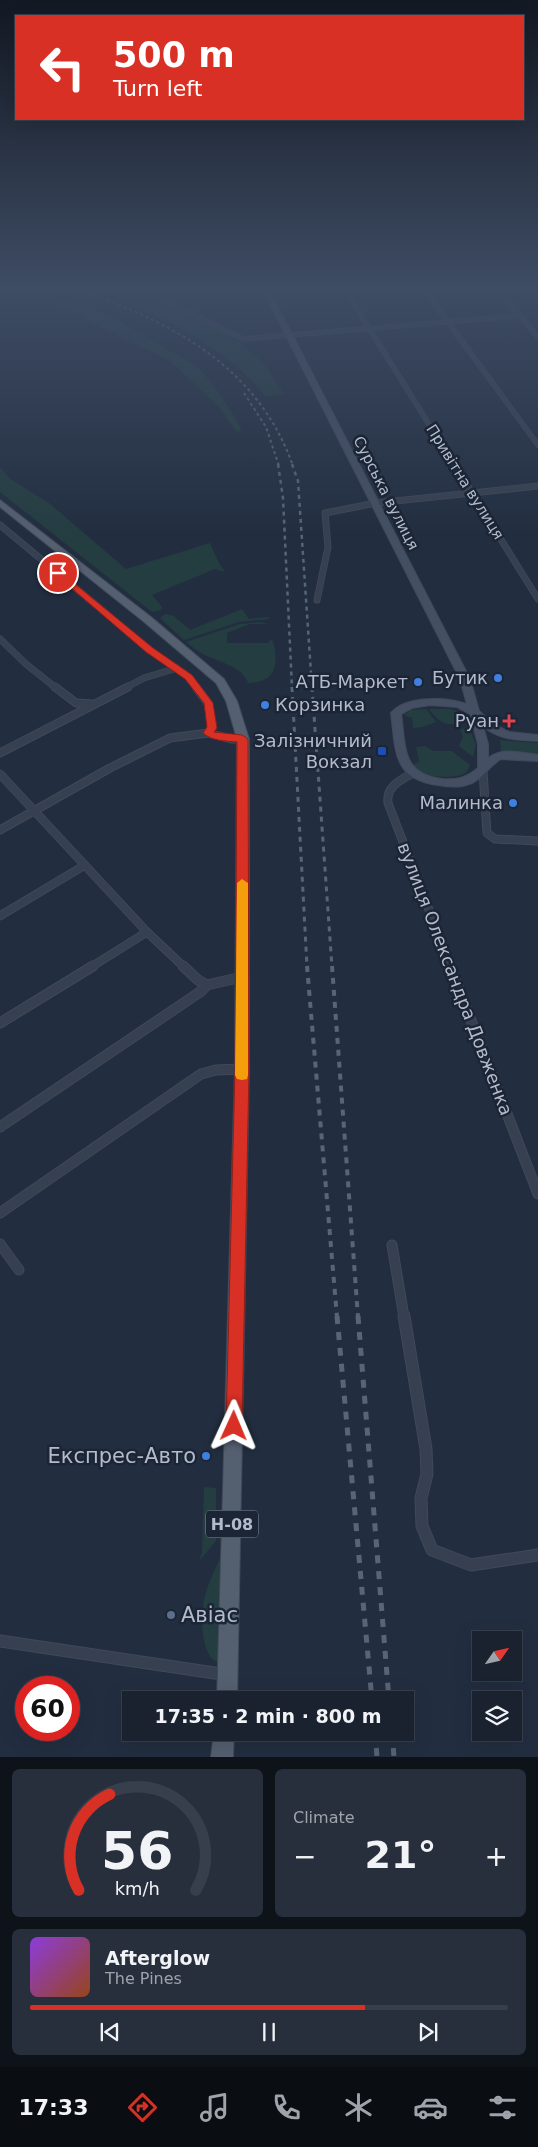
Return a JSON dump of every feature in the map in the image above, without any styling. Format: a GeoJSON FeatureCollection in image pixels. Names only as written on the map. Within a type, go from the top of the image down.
{"type":"FeatureCollection","features":[{"type":"Feature","properties":{"kind":"main road","name":"Н-08"},"geometry":{"type":"LineString","coordinates":[[0,503],[193,657],[220,681],[229,693],[242,739],[242,1069],[227,1691]]}},
{"type":"Feature","properties":{"kind":"main road"},"geometry":{"type":"LineString","coordinates":[[222,1757],[223,1741]]}},
{"type":"Feature","properties":{"kind":"street","name":"Сурська вулиця"},"geometry":{"type":"LineString","coordinates":[[308,370],[465,679],[475,713]]}},
{"type":"Feature","properties":{"kind":"street","name":"Привітна вулиця"},"geometry":{"type":"LineString","coordinates":[[396,370],[538,599]]}},
{"type":"Feature","properties":{"kind":"street"},"geometry":{"type":"LineString","coordinates":[[483,370],[538,445]]}},
{"type":"Feature","properties":{"kind":"street"},"geometry":{"type":"LineString","coordinates":[[317,600],[328,547],[324,516],[326,513],[376,503],[538,486]]}},
{"type":"Feature","properties":{"kind":"street"},"geometry":{"type":"LineString","coordinates":[[0,525],[150,650],[177,668],[200,689],[208,703],[212,728],[208,733]]}},
{"type":"Feature","properties":{"kind":"street"},"geometry":{"type":"LineString","coordinates":[[0,639],[26,664],[76,703],[93,704]]}},
{"type":"Feature","properties":{"kind":"street"},"geometry":{"type":"LineString","coordinates":[[0,753],[144,678],[177,668]]}},
{"type":"Feature","properties":{"kind":"street"},"geometry":{"type":"LineString","coordinates":[[75,713],[77,709],[76,703]]}},
{"type":"Feature","properties":{"kind":"street"},"geometry":{"type":"LineString","coordinates":[[500,756],[496,757],[483,771],[468,781],[456,783],[427,782],[411,774],[406,766],[396,713],[401,708],[411,704],[456,703],[475,713],[498,733],[538,738]]}},
{"type":"Feature","properties":{"kind":"street"},"geometry":{"type":"LineString","coordinates":[[475,713],[484,744],[483,771],[487,833],[495,839],[538,841]]}},
{"type":"Feature","properties":{"kind":"street"},"geometry":{"type":"LineString","coordinates":[[0,830],[152,746],[170,738],[208,733],[219,737],[242,739]]}},
{"type":"Feature","properties":{"kind":"street"},"geometry":{"type":"LineString","coordinates":[[484,744],[490,752],[500,756],[538,758]]}},
{"type":"Feature","properties":{"kind":"street"},"geometry":{"type":"LineString","coordinates":[[0,774],[147,932],[198,980],[208,985]]}},
{"type":"Feature","properties":{"kind":"street","name":"вулиця Олександра Довженка"},"geometry":{"type":"LineString","coordinates":[[411,774],[389,789],[386,796],[388,803],[538,1194]]}},
{"type":"Feature","properties":{"kind":"street"},"geometry":{"type":"LineString","coordinates":[[0,916],[85,865]]}},
{"type":"Feature","properties":{"kind":"street"},"geometry":{"type":"LineString","coordinates":[[0,1023],[147,932]]}},
{"type":"Feature","properties":{"kind":"street"},"geometry":{"type":"LineString","coordinates":[[0,1127],[208,985],[242,977]]}},
{"type":"Feature","properties":{"kind":"street"},"geometry":{"type":"LineString","coordinates":[[0,1213],[200,1074],[216,1070],[242,1069]]}},
{"type":"Feature","properties":{"kind":"street"},"geometry":{"type":"LineString","coordinates":[[0,1244],[19,1270]]}},
{"type":"Feature","properties":{"kind":"street"},"geometry":{"type":"LineString","coordinates":[[392,1245],[426,1449],[426,1474],[420,1498],[422,1526],[432,1550],[472,1565],[538,1555]]}},
{"type":"Feature","properties":{"kind":"street"},"geometry":{"type":"LineString","coordinates":[[0,1641],[228,1675]]}},
{"type":"Feature","properties":{"kind":"green space"},"geometry":{"type":"Polygon","coordinates":[[[180,370],[200,370],[228,405],[242,430],[237,432],[218,406],[180,370]]]}},
{"type":"Feature","properties":{"kind":"green space"},"geometry":{"type":"Polygon","coordinates":[[[240,370],[268,370],[284,394],[266,397],[240,370]]]}},
{"type":"Feature","properties":{"kind":"green space"},"geometry":{"type":"Polygon","coordinates":[[[0,467],[9,478],[49,503],[126,569],[210,543],[225,572],[215,569],[152,595],[162,607],[161,610],[152,612],[0,492],[0,467]]]}},
{"type":"Feature","properties":{"kind":"green space"},"geometry":{"type":"Polygon","coordinates":[[[242,609],[249,619],[269,617],[269,619],[239,622],[184,640],[160,618],[165,614],[174,616],[190,630],[242,609]]]}},
{"type":"Feature","properties":{"kind":"green space"},"geometry":{"type":"Polygon","coordinates":[[[260,622],[268,624],[250,624],[227,633],[227,643],[269,643],[269,640],[273,641],[276,658],[273,671],[270,676],[257,682],[248,683],[241,673],[229,665],[203,654],[186,642],[240,624],[260,622]]]}},
{"type":"Feature","properties":{"kind":"green space"},"geometry":{"type":"Polygon","coordinates":[[[426,709],[436,722],[423,727],[413,728],[412,718],[404,715],[411,710],[426,709]]]}},
{"type":"Feature","properties":{"kind":"green space"},"geometry":{"type":"Polygon","coordinates":[[[429,709],[455,710],[466,719],[450,724],[441,722],[429,709]]]}},
{"type":"Feature","properties":{"kind":"green space"},"geometry":{"type":"Polygon","coordinates":[[[468,726],[476,744],[473,757],[459,746],[463,737],[460,730],[468,726]]]}},
{"type":"Feature","properties":{"kind":"green space"},"geometry":{"type":"Polygon","coordinates":[[[500,740],[538,743],[538,755],[501,752],[500,740]]]}},
{"type":"Feature","properties":{"kind":"green space"},"geometry":{"type":"Polygon","coordinates":[[[425,746],[433,751],[452,751],[470,765],[466,772],[458,776],[437,777],[420,775],[412,766],[419,761],[416,747],[425,746]]]}},
{"type":"Feature","properties":{"kind":"green space"},"geometry":{"type":"Polygon","coordinates":[[[204,1487],[216,1488],[216,1541],[199,1561],[202,1553],[204,1487]]]}},
{"type":"Feature","properties":{"kind":"green space"},"geometry":{"type":"Polygon","coordinates":[[[226,1545],[220,1661],[217,1662],[208,1652],[205,1644],[202,1615],[208,1586],[226,1545]]]}},
{"type":"Feature","properties":{"kind":"railway"},"geometry":{"type":"LineString","coordinates":[[229,370],[257,400],[277,430],[293,466]]}},
{"type":"Feature","properties":{"kind":"railway"},"geometry":{"type":"LineString","coordinates":[[244,393],[266,427],[279,466]]}},
{"type":"Feature","properties":{"kind":"railway"},"geometry":{"type":"LineString","coordinates":[[278,464],[283,498],[292,688]]}},
{"type":"Feature","properties":{"kind":"railway"},"geometry":{"type":"LineString","coordinates":[[292,464],[298,481],[312,688]]}},
{"type":"Feature","properties":{"kind":"railway"},"geometry":{"type":"LineString","coordinates":[[292,687],[307,967]]}},
{"type":"Feature","properties":{"kind":"railway"},"geometry":{"type":"LineString","coordinates":[[312,687],[332,967]]}},
{"type":"Feature","properties":{"kind":"railway"},"geometry":{"type":"LineString","coordinates":[[307,966],[337,1317]]}},
{"type":"Feature","properties":{"kind":"railway"},"geometry":{"type":"LineString","coordinates":[[332,966],[358,1317]]}},
{"type":"Feature","properties":{"kind":"railway"},"geometry":{"type":"LineString","coordinates":[[337,1316],[371,1691]]}},
{"type":"Feature","properties":{"kind":"railway"},"geometry":{"type":"LineString","coordinates":[[358,1316],[388,1691]]}},
{"type":"Feature","properties":{"kind":"railway"},"geometry":{"type":"LineString","coordinates":[[376,1741],[377,1757]]}},
{"type":"Feature","properties":{"kind":"railway"},"geometry":{"type":"LineString","coordinates":[[393,1741],[394,1757]]}},
{"type":"Feature","properties":{"kind":"slow traffic"},"geometry":{"type":"LineString","coordinates":[[242,883],[242,1075]]}},
{"type":"Feature","properties":{"kind":"place","name":"Бутик"},"geometry":{"type":"Point","coordinates":[498,678]}},
{"type":"Feature","properties":{"kind":"place","name":"АТБ-Маркет"},"geometry":{"type":"Point","coordinates":[418,682]}},
{"type":"Feature","properties":{"kind":"place","name":"Корзинка"},"geometry":{"type":"Point","coordinates":[265,705]}},
{"type":"Feature","properties":{"kind":"place","name":"Руан"},"geometry":{"type":"Point","coordinates":[509,721]}},
{"type":"Feature","properties":{"kind":"place","name":"Залізничний Вокзал"},"geometry":{"type":"Point","coordinates":[382,751]}},
{"type":"Feature","properties":{"kind":"place","name":"Малинка"},"geometry":{"type":"Point","coordinates":[513,803]}},
{"type":"Feature","properties":{"kind":"place","name":"Експрес-Авто"},"geometry":{"type":"Point","coordinates":[206,1456]}},
{"type":"Feature","properties":{"kind":"place","name":"Авіас"},"geometry":{"type":"Point","coordinates":[171,1615]}},
{"type":"Feature","properties":{"kind":"route"},"geometry":{"type":"LineString","coordinates":[[58,573],[150,650],[189,677],[200,689],[208,703],[212,728],[208,733],[230,739],[242,739],[244,747],[242,1069],[234,1426]]}}]}
